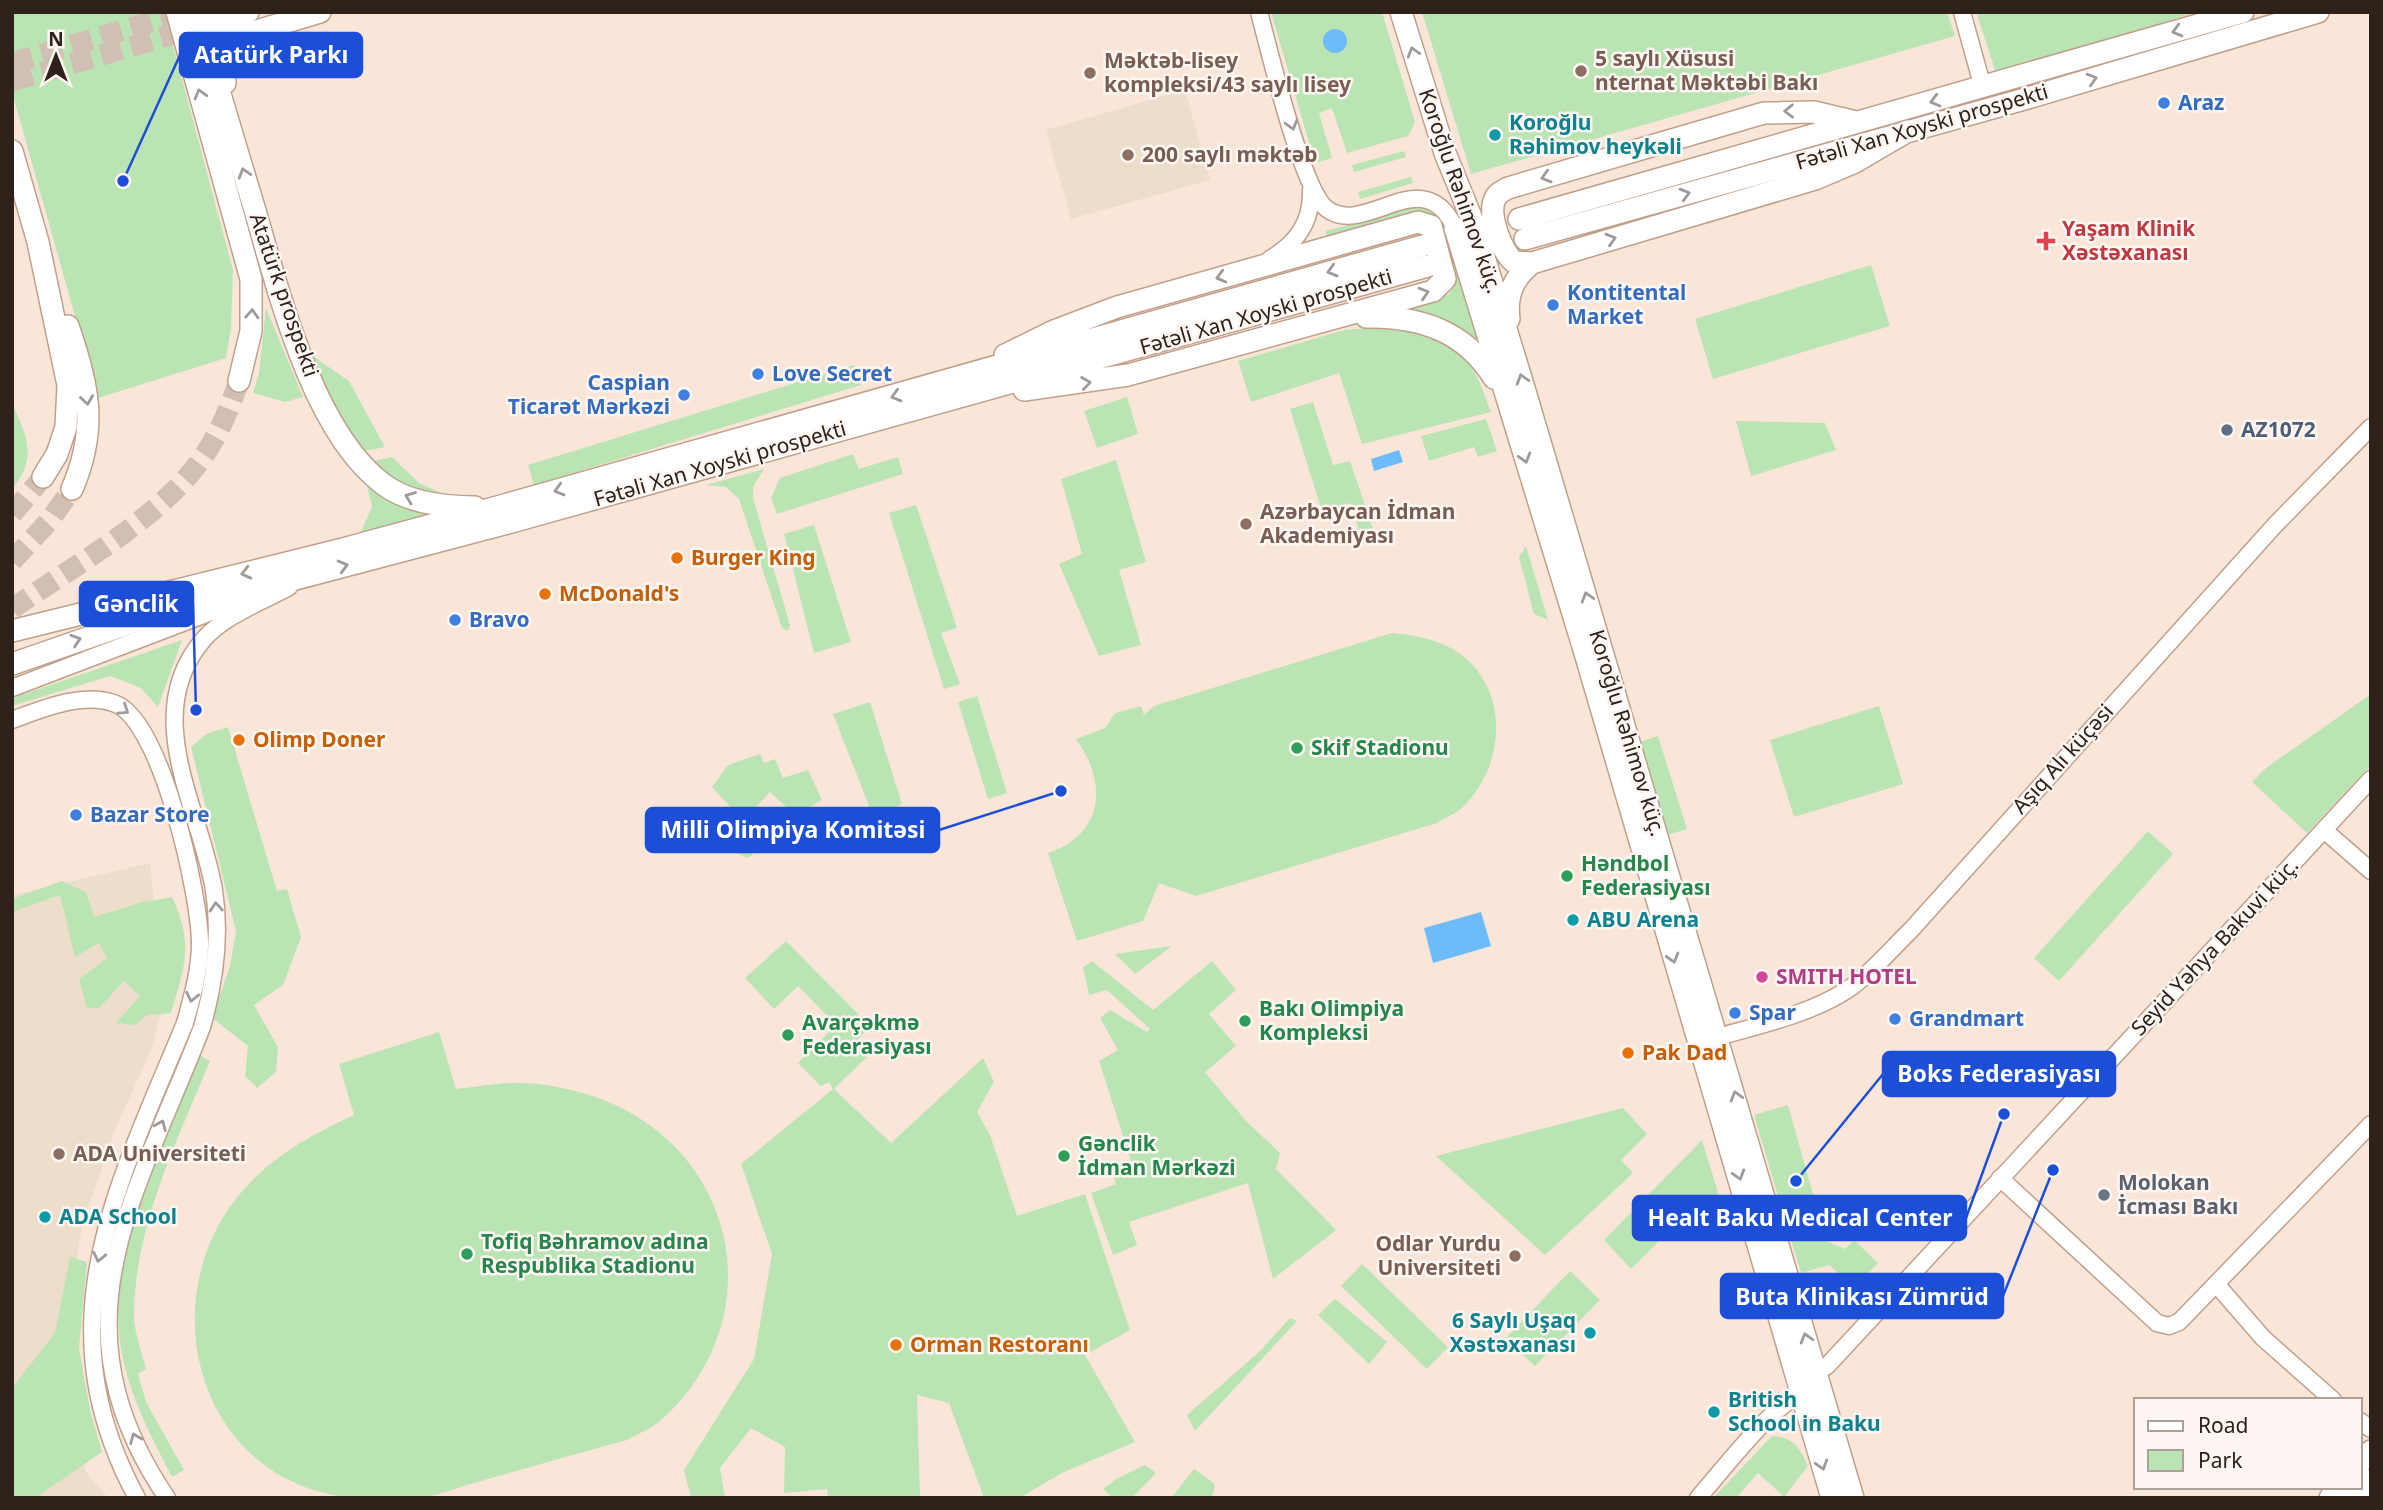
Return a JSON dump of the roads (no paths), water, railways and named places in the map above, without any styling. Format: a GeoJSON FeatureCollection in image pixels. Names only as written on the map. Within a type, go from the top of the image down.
{"type":"FeatureCollection","features":[{"type":"Feature","properties":{"kind":"main road","name":"Atatürk prospekti"},"geometry":{"type":"LineString","coordinates":[[177,12],[251,279],[251,331],[239,381]]}},
{"type":"Feature","properties":{"kind":"main road","name":"Atatürk prospekti"},"geometry":{"type":"LineString","coordinates":[[196,12],[294,336],[319,394],[349,447],[384,484],[400,494],[445,505],[501,506]]}},
{"type":"Feature","properties":{"kind":"main road"},"geometry":{"type":"LineString","coordinates":[[230,127],[223,57],[232,20],[320,12]]}},
{"type":"Feature","properties":{"kind":"main road","name":"Koroğlu Rəhimov küç."},"geometry":{"type":"LineString","coordinates":[[1401,12],[1445,153],[1474,224],[1718,1037],[1824,1366],[1853,1498]]}},
{"type":"Feature","properties":{"kind":"main road","name":"Fətəli Xan Xoyski prospekti"},"geometry":{"type":"LineString","coordinates":[[2243,12],[1856,122],[1522,229],[1908,131],[2318,12]]}},
{"type":"Feature","properties":{"kind":"main road"},"geometry":{"type":"LineString","coordinates":[[1445,153],[1466,186],[1483,190],[1508,188],[1764,113],[1814,112],[1856,122]]}},
{"type":"Feature","properties":{"kind":"main road"},"geometry":{"type":"LineString","coordinates":[[1508,188],[1498,194],[1493,205],[1504,251],[1514,262],[1532,263],[1815,179],[1855,162],[1908,131]]}},
{"type":"Feature","properties":{"kind":"main road"},"geometry":{"type":"LineString","coordinates":[[12,151],[38,242],[70,400],[62,442],[43,477]]}},
{"type":"Feature","properties":{"kind":"main road"},"geometry":{"type":"LineString","coordinates":[[12,169],[25,194]]}},
{"type":"Feature","properties":{"kind":"main road"},"geometry":{"type":"LineString","coordinates":[[1418,222],[1430,226],[1445,272],[1441,286],[1128,375],[1056,387],[966,386],[1077,321],[1418,222]]}},
{"type":"Feature","properties":{"kind":"main road","name":"Koroğlu Rəhimov küç."},"geometry":{"type":"LineString","coordinates":[[1455,228],[1759,1244],[1832,1498]]}},
{"type":"Feature","properties":{"kind":"main road"},"geometry":{"type":"LineString","coordinates":[[38,242],[80,360],[88,402],[88,440],[72,489]]}},
{"type":"Feature","properties":{"kind":"main road","name":"Fətəli Xan Xoyski prospekti"},"geometry":{"type":"LineString","coordinates":[[12,664],[133,622],[312,574],[1425,256]]}},
{"type":"Feature","properties":{"kind":"main road"},"geometry":{"type":"LineString","coordinates":[[1513,349],[1509,297],[1516,278],[1532,263]]}},
{"type":"Feature","properties":{"kind":"main road"},"geometry":{"type":"LineString","coordinates":[[1319,322],[1385,317],[1409,319],[1442,329],[1478,355],[1511,411]]}},
{"type":"Feature","properties":{"kind":"main road","name":"Fətəli Xan Xoyski prospekti"},"geometry":{"type":"LineString","coordinates":[[12,631],[343,549],[966,386]]}},
{"type":"Feature","properties":{"kind":"main road"},"geometry":{"type":"LineString","coordinates":[[2354,1498],[2371,1480]]}},
{"type":"Feature","properties":{"kind":"street"},"geometry":{"type":"LineString","coordinates":[[1259,12],[1311,187],[1320,204],[1337,214],[1425,199],[1443,209],[1455,228]]}},
{"type":"Feature","properties":{"kind":"street"},"geometry":{"type":"LineString","coordinates":[[1962,12],[1983,88]]}},
{"type":"Feature","properties":{"kind":"street"},"geometry":{"type":"LineString","coordinates":[[1256,267],[1296,239],[1308,219],[1311,187]]}},
{"type":"Feature","properties":{"kind":"street","name":"Aşıq Alı küçəsi"},"geometry":{"type":"LineString","coordinates":[[1718,1037],[1815,1006],[1847,990],[1875,964],[1911,930],[2275,525],[2371,427]]}},
{"type":"Feature","properties":{"kind":"street"},"geometry":{"type":"LineString","coordinates":[[167,1498],[152,1473],[118,1388],[108,1339],[108,1317],[113,1267],[122,1224],[197,1041],[211,997],[218,949],[214,889],[177,758],[174,726],[180,682],[194,653],[207,635],[312,574]]}},
{"type":"Feature","properties":{"kind":"street"},"geometry":{"type":"LineString","coordinates":[[12,688],[312,574]]}},
{"type":"Feature","properties":{"kind":"street"},"geometry":{"type":"LineString","coordinates":[[12,720],[90,699],[116,704],[132,715],[145,733],[173,810],[199,917],[200,947],[185,1023],[116,1188],[97,1262],[90,1319],[99,1395],[116,1455],[133,1491],[152,1473]]}},
{"type":"Feature","properties":{"kind":"street","name":"Seyid Yəhya Bakuvi küç."},"geometry":{"type":"LineString","coordinates":[[1824,1366],[2371,779]]}},
{"type":"Feature","properties":{"kind":"street"},"geometry":{"type":"LineString","coordinates":[[2324,830],[2371,871]]}},
{"type":"Feature","properties":{"kind":"street"},"geometry":{"type":"LineString","coordinates":[[2000,1178],[2157,1323],[2169,1326],[2179,1322],[2217,1285],[2371,1124]]}},
{"type":"Feature","properties":{"kind":"street"},"geometry":{"type":"LineString","coordinates":[[2217,1285],[2263,1338],[2331,1398]]}},
{"type":"Feature","properties":{"kind":"street"},"geometry":{"type":"LineString","coordinates":[[1698,1498],[1784,1405],[1801,1394]]}},
{"type":"Feature","properties":{"kind":"water"},"geometry":{"type":"Polygon","coordinates":[[[1335,29],[1344,32],[1347,41],[1344,50],[1335,53],[1326,50],[1323,41],[1326,32],[1335,29]]]}},
{"type":"Feature","properties":{"kind":"water"},"geometry":{"type":"Polygon","coordinates":[[[1399,450],[1403,462],[1374,471],[1371,459],[1399,450]]]}},
{"type":"Feature","properties":{"kind":"water"},"geometry":{"type":"Polygon","coordinates":[[[1481,912],[1491,946],[1433,963],[1424,928],[1481,912]]]}},
{"type":"Feature","properties":{"kind":"tunnel"},"geometry":{"type":"LineString","coordinates":[[12,63],[185,12]]}},
{"type":"Feature","properties":{"kind":"tunnel"},"geometry":{"type":"LineString","coordinates":[[12,81],[198,27]]}},
{"type":"Feature","properties":{"kind":"tunnel"},"geometry":{"type":"LineString","coordinates":[[12,609],[122,534],[174,491],[196,467],[213,441],[239,381]]}},
{"type":"Feature","properties":{"kind":"tunnel"},"geometry":{"type":"LineString","coordinates":[[12,514],[43,477]]}},
{"type":"Feature","properties":{"kind":"tunnel"},"geometry":{"type":"LineString","coordinates":[[12,561],[50,520],[72,489]]}},
{"type":"Feature","properties":{"kind":"place","name":"5 saylı Xüsusi nternat Məktəbi Bakı"},"geometry":{"type":"Point","coordinates":[1581,71]}},
{"type":"Feature","properties":{"kind":"place","name":"Məktəb-lisey kompleksi/43 saylı lisey"},"geometry":{"type":"Point","coordinates":[1090,73]}},
{"type":"Feature","properties":{"kind":"place","name":"Araz"},"geometry":{"type":"Point","coordinates":[2164,103]}},
{"type":"Feature","properties":{"kind":"place","name":"Koroğlu Rəhimov heykəli"},"geometry":{"type":"Point","coordinates":[1495,135]}},
{"type":"Feature","properties":{"kind":"place","name":"200 saylı məktəb"},"geometry":{"type":"Point","coordinates":[1128,155]}},
{"type":"Feature","properties":{"kind":"place","name":"Atatürk Parkı"},"geometry":{"type":"Point","coordinates":[123,181]}},
{"type":"Feature","properties":{"kind":"place","name":"Yaşam Klinik Xəstəxanası"},"geometry":{"type":"Point","coordinates":[2046,241]}},
{"type":"Feature","properties":{"kind":"place","name":"Kontitental Market"},"geometry":{"type":"Point","coordinates":[1553,305]}},
{"type":"Feature","properties":{"kind":"place","name":"Love Secret"},"geometry":{"type":"Point","coordinates":[758,374]}},
{"type":"Feature","properties":{"kind":"place","name":"Caspian Ticarət Mərkəzi"},"geometry":{"type":"Point","coordinates":[684,395]}},
{"type":"Feature","properties":{"kind":"place","name":"AZ1072"},"geometry":{"type":"Point","coordinates":[2227,430]}},
{"type":"Feature","properties":{"kind":"place","name":"Azərbaycan İdman Akademiyası"},"geometry":{"type":"Point","coordinates":[1246,524]}},
{"type":"Feature","properties":{"kind":"place","name":"Burger King"},"geometry":{"type":"Point","coordinates":[677,558]}},
{"type":"Feature","properties":{"kind":"place","name":"McDonald's"},"geometry":{"type":"Point","coordinates":[545,594]}},
{"type":"Feature","properties":{"kind":"place","name":"Bravo"},"geometry":{"type":"Point","coordinates":[455,620]}},
{"type":"Feature","properties":{"kind":"place","name":"Gənclik"},"geometry":{"type":"Point","coordinates":[196,710]}},
{"type":"Feature","properties":{"kind":"place","name":"Olimp Doner"},"geometry":{"type":"Point","coordinates":[239,740]}},
{"type":"Feature","properties":{"kind":"place","name":"Skif Stadionu"},"geometry":{"type":"Point","coordinates":[1297,748]}},
{"type":"Feature","properties":{"kind":"place","name":"Milli Olimpiya Komitəsi"},"geometry":{"type":"Point","coordinates":[1061,791]}},
{"type":"Feature","properties":{"kind":"place","name":"Bazar Store"},"geometry":{"type":"Point","coordinates":[76,815]}},
{"type":"Feature","properties":{"kind":"place","name":"Həndbol Federasiyası"},"geometry":{"type":"Point","coordinates":[1567,876]}},
{"type":"Feature","properties":{"kind":"place","name":"ABU Arena"},"geometry":{"type":"Point","coordinates":[1573,920]}},
{"type":"Feature","properties":{"kind":"place","name":"SMITH HOTEL"},"geometry":{"type":"Point","coordinates":[1762,977]}},
{"type":"Feature","properties":{"kind":"place","name":"Spar"},"geometry":{"type":"Point","coordinates":[1735,1013]}},
{"type":"Feature","properties":{"kind":"place","name":"Grandmart"},"geometry":{"type":"Point","coordinates":[1895,1019]}},
{"type":"Feature","properties":{"kind":"place","name":"Bakı Olimpiya Kompleksi"},"geometry":{"type":"Point","coordinates":[1245,1021]}},
{"type":"Feature","properties":{"kind":"place","name":"Avarçəkmə Federasiyası"},"geometry":{"type":"Point","coordinates":[788,1035]}},
{"type":"Feature","properties":{"kind":"place","name":"Pak Dad"},"geometry":{"type":"Point","coordinates":[1628,1053]}},
{"type":"Feature","properties":{"kind":"place","name":"Healt Baku Medical Center"},"geometry":{"type":"Point","coordinates":[2004,1114]}},
{"type":"Feature","properties":{"kind":"place","name":"ADA Universiteti"},"geometry":{"type":"Point","coordinates":[59,1154]}},
{"type":"Feature","properties":{"kind":"place","name":"Gənclik İdman Mərkəzi"},"geometry":{"type":"Point","coordinates":[1064,1156]}},
{"type":"Feature","properties":{"kind":"place","name":"Buta Klinikası Zümrüd"},"geometry":{"type":"Point","coordinates":[2053,1170]}},
{"type":"Feature","properties":{"kind":"place","name":"Boks Federasiyası"},"geometry":{"type":"Point","coordinates":[1796,1181]}},
{"type":"Feature","properties":{"kind":"place","name":"Molokan İcması Bakı"},"geometry":{"type":"Point","coordinates":[2104,1195]}},
{"type":"Feature","properties":{"kind":"place","name":"ADA School"},"geometry":{"type":"Point","coordinates":[45,1217]}},
{"type":"Feature","properties":{"kind":"place","name":"Tofiq Bəhramov adına Respublika Stadionu"},"geometry":{"type":"Point","coordinates":[467,1254]}},
{"type":"Feature","properties":{"kind":"place","name":"Odlar Yurdu Universiteti"},"geometry":{"type":"Point","coordinates":[1515,1256]}},
{"type":"Feature","properties":{"kind":"place","name":"6 Saylı Uşaq Xəstəxanası"},"geometry":{"type":"Point","coordinates":[1590,1333]}},
{"type":"Feature","properties":{"kind":"place","name":"Orman Restoranı"},"geometry":{"type":"Point","coordinates":[896,1345]}},
{"type":"Feature","properties":{"kind":"place","name":"British School in Baku"},"geometry":{"type":"Point","coordinates":[1714,1412]}}]}
